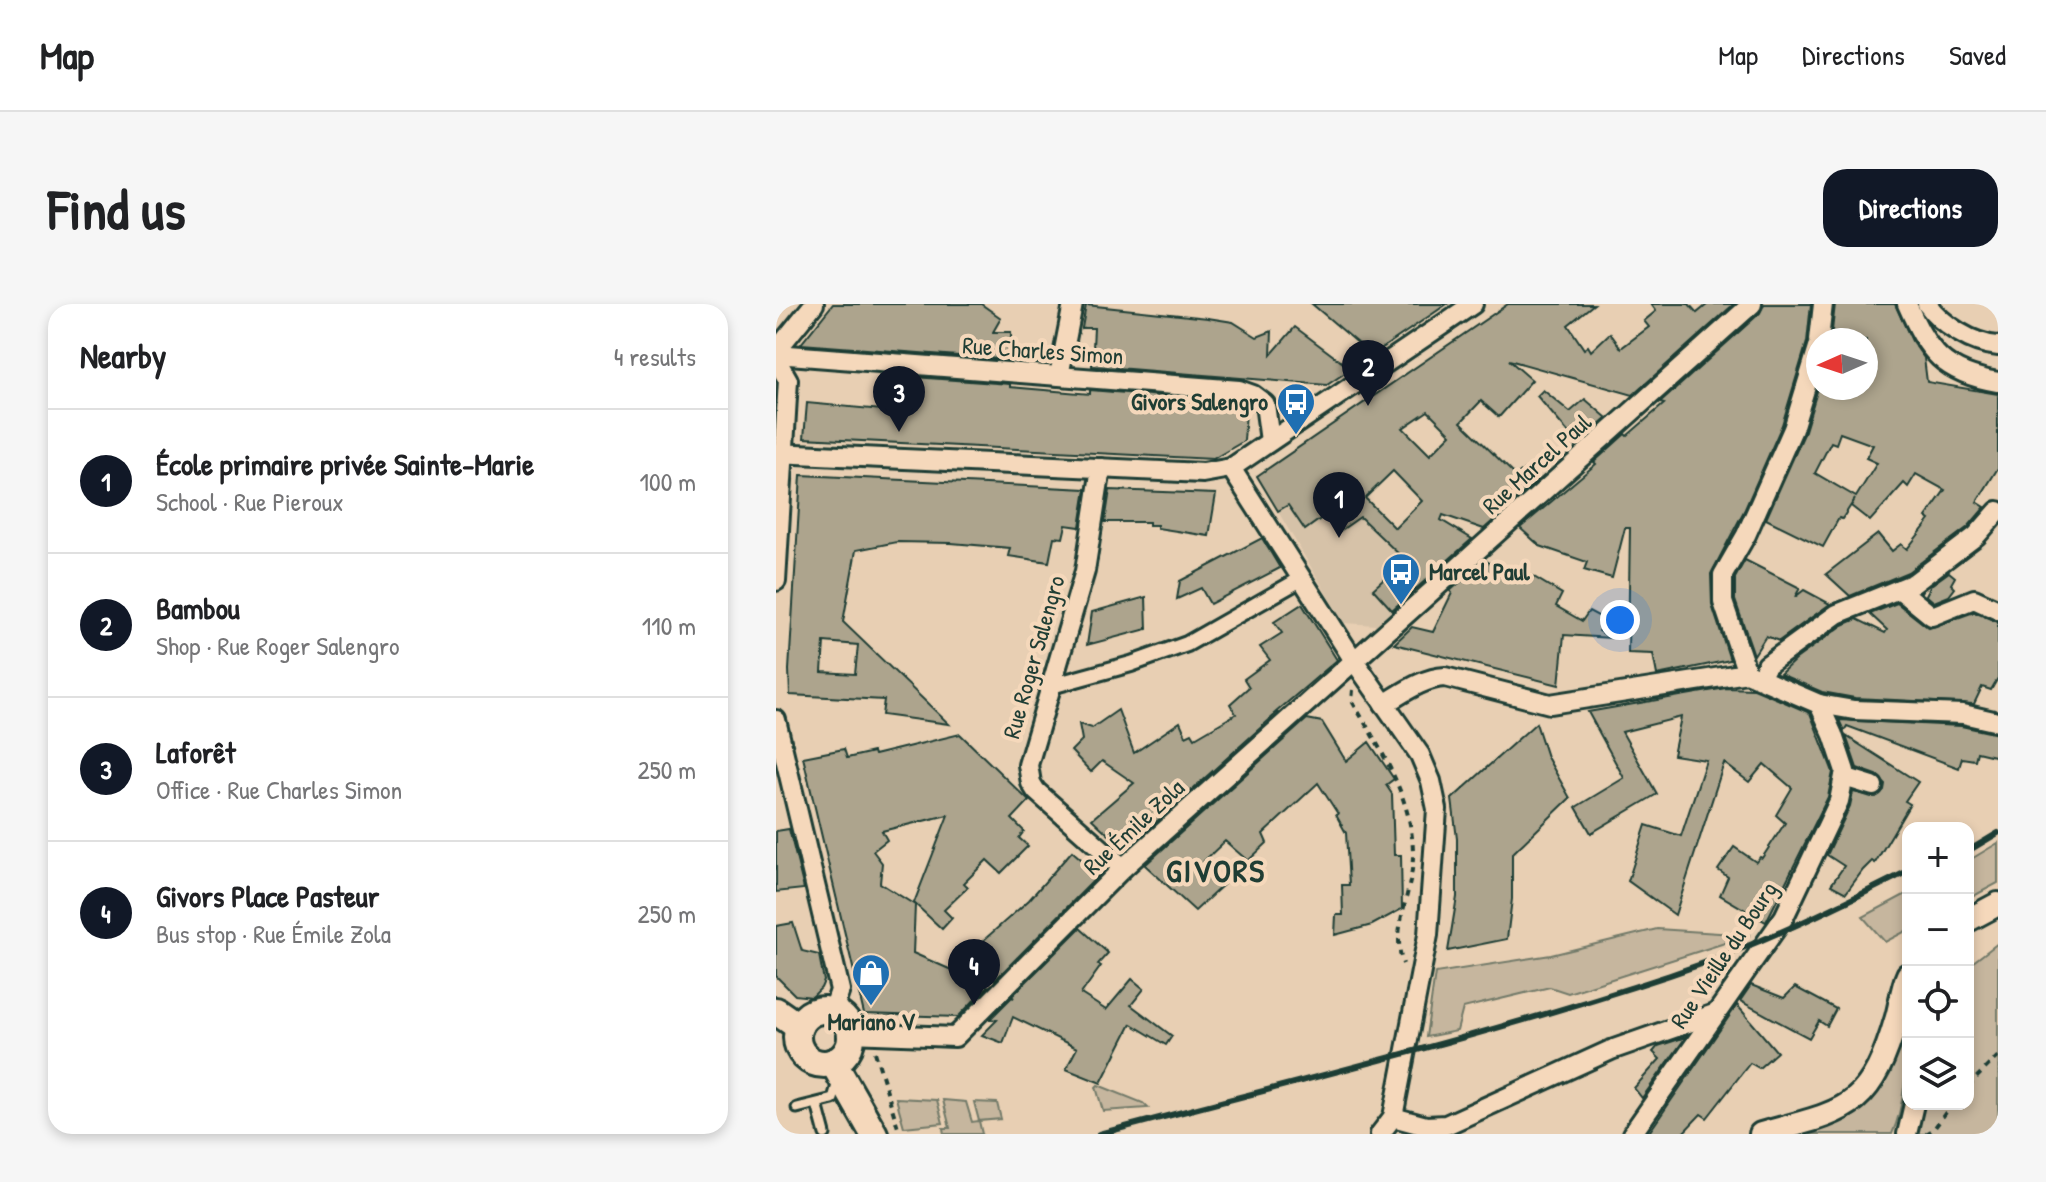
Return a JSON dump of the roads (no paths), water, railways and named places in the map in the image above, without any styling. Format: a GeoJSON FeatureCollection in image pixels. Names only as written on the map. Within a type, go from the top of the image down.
{"type":"FeatureCollection","features":[{"type":"Feature","properties":{"kind":"main road"},"geometry":{"type":"LineString","coordinates":[[827,1063],[846,1051],[860,1033],[833,1011],[820,1010],[811,1012],[799,1027],[799,1048],[805,1056],[827,1063],[874,1134]]}},
{"type":"Feature","properties":{"kind":"main road"},"geometry":{"type":"LineString","coordinates":[[776,1011],[799,1027]]}},
{"type":"Feature","properties":{"kind":"street"},"geometry":{"type":"LineString","coordinates":[[776,581],[780,454],[788,380],[776,355],[814,304]]}},
{"type":"Feature","properties":{"kind":"street"},"geometry":{"type":"LineString","coordinates":[[1059,376],[1073,304]]}},
{"type":"Feature","properties":{"kind":"street"},"geometry":{"type":"LineString","coordinates":[[780,454],[1203,473],[1231,468],[1473,304]]}},
{"type":"Feature","properties":{"kind":"street","name":"Rue Marcel Paul"},"geometry":{"type":"LineString","coordinates":[[1353,659],[1752,304]]}},
{"type":"Feature","properties":{"kind":"street"},"geometry":{"type":"LineString","coordinates":[[1820,328],[1823,304]]}},
{"type":"Feature","properties":{"kind":"street"},"geometry":{"type":"LineString","coordinates":[[1907,304],[1928,348],[1941,361],[1959,372],[1998,382]]}},
{"type":"Feature","properties":{"kind":"street"},"geometry":{"type":"LineString","coordinates":[[1927,304],[1938,319],[1986,345],[1998,346]]}},
{"type":"Feature","properties":{"kind":"street","name":"Rue Charles Simon"},"geometry":{"type":"LineString","coordinates":[[776,355],[1239,390],[1265,404],[1270,441]]}},
{"type":"Feature","properties":{"kind":"street"},"geometry":{"type":"LineString","coordinates":[[1806,386],[1793,429],[1746,535],[1723,575],[1723,602],[1753,676],[1819,704],[1854,710],[1963,714],[1998,722]]}},
{"type":"Feature","properties":{"kind":"street","name":"Rue Roger Salengro"},"geometry":{"type":"LineString","coordinates":[[1101,468],[1085,571],[1028,765],[1031,783],[1123,868]]}},
{"type":"Feature","properties":{"kind":"street"},"geometry":{"type":"LineString","coordinates":[[1231,468],[1353,659],[1420,755],[1431,781],[1437,809],[1428,935],[1393,1117],[1380,1134]]}},
{"type":"Feature","properties":{"kind":"street"},"geometry":{"type":"LineString","coordinates":[[1384,704],[1437,677],[1550,704],[1753,676],[1837,614],[1914,583],[1976,536],[1998,511]]}},
{"type":"Feature","properties":{"kind":"street"},"geometry":{"type":"LineString","coordinates":[[1051,686],[1131,664],[1187,644],[1301,579]]}},
{"type":"Feature","properties":{"kind":"street"},"geometry":{"type":"LineString","coordinates":[[1899,589],[1932,616],[1974,599],[1998,610]]}},
{"type":"Feature","properties":{"kind":"street","name":"Rue Émile Zola"},"geometry":{"type":"LineString","coordinates":[[860,1033],[955,1037],[1123,868],[1353,659]]}},
{"type":"Feature","properties":{"kind":"street"},"geometry":{"type":"LineString","coordinates":[[1819,704],[1833,735],[1845,771],[1844,777],[1873,786]]}},
{"type":"Feature","properties":{"kind":"street"},"geometry":{"type":"LineString","coordinates":[[776,720],[840,990],[833,1011]]}},
{"type":"Feature","properties":{"kind":"street","name":"Rue Vieille du Bourg"},"geometry":{"type":"LineString","coordinates":[[1632,1134],[1784,917],[1839,801],[1844,777]]}},
{"type":"Feature","properties":{"kind":"street"},"geometry":{"type":"LineString","coordinates":[[1761,1134],[1832,1114],[1864,1091],[1881,1065],[1902,995]]}},
{"type":"Feature","properties":{"kind":"street"},"geometry":{"type":"LineString","coordinates":[[1393,1117],[1426,1126],[1446,1125],[1611,1050],[1714,1014]]}},
{"type":"Feature","properties":{"kind":"street"},"geometry":{"type":"LineString","coordinates":[[1907,1134],[1913,1110]]}},
{"type":"Feature","properties":{"kind":"lane"},"geometry":{"type":"LineString","coordinates":[[797,1108],[833,1099],[837,1085],[827,1063]]}},
{"type":"Feature","properties":{"kind":"lane"},"geometry":{"type":"LineString","coordinates":[[817,1104],[825,1134]]}},
{"type":"Feature","properties":{"kind":"railway"},"geometry":{"type":"LineString","coordinates":[[1974,847],[1998,833]]}},
{"type":"Feature","properties":{"kind":"railway"},"geometry":{"type":"LineString","coordinates":[[1099,1134],[1600,998],[1731,953],[1791,928],[1902,874]]}},
{"type":"Feature","properties":{"kind":"place","name":"Bambou"},"geometry":{"type":"Point","coordinates":[1368,406]}},
{"type":"Feature","properties":{"kind":"place","name":"Laforêt"},"geometry":{"type":"Point","coordinates":[899,432]}},
{"type":"Feature","properties":{"kind":"place","name":"Givors Salengro"},"geometry":{"type":"Point","coordinates":[1296,436]}},
{"type":"Feature","properties":{"kind":"place","name":"École primaire privée Sainte-Marie"},"geometry":{"type":"Point","coordinates":[1339,538]}},
{"type":"Feature","properties":{"kind":"place","name":"Marcel Paul"},"geometry":{"type":"Point","coordinates":[1401,606]}},
{"type":"Feature","properties":{"kind":"place","name":"Givors Place Pasteur"},"geometry":{"type":"Point","coordinates":[974,1005]}},
{"type":"Feature","properties":{"kind":"place","name":"Mariano V"},"geometry":{"type":"Point","coordinates":[871,1007]}},
{"type":"Feature","properties":{"kind":"district","name":"GIVORS"},"geometry":{"type":"Point","coordinates":[1216,871]}}]}
